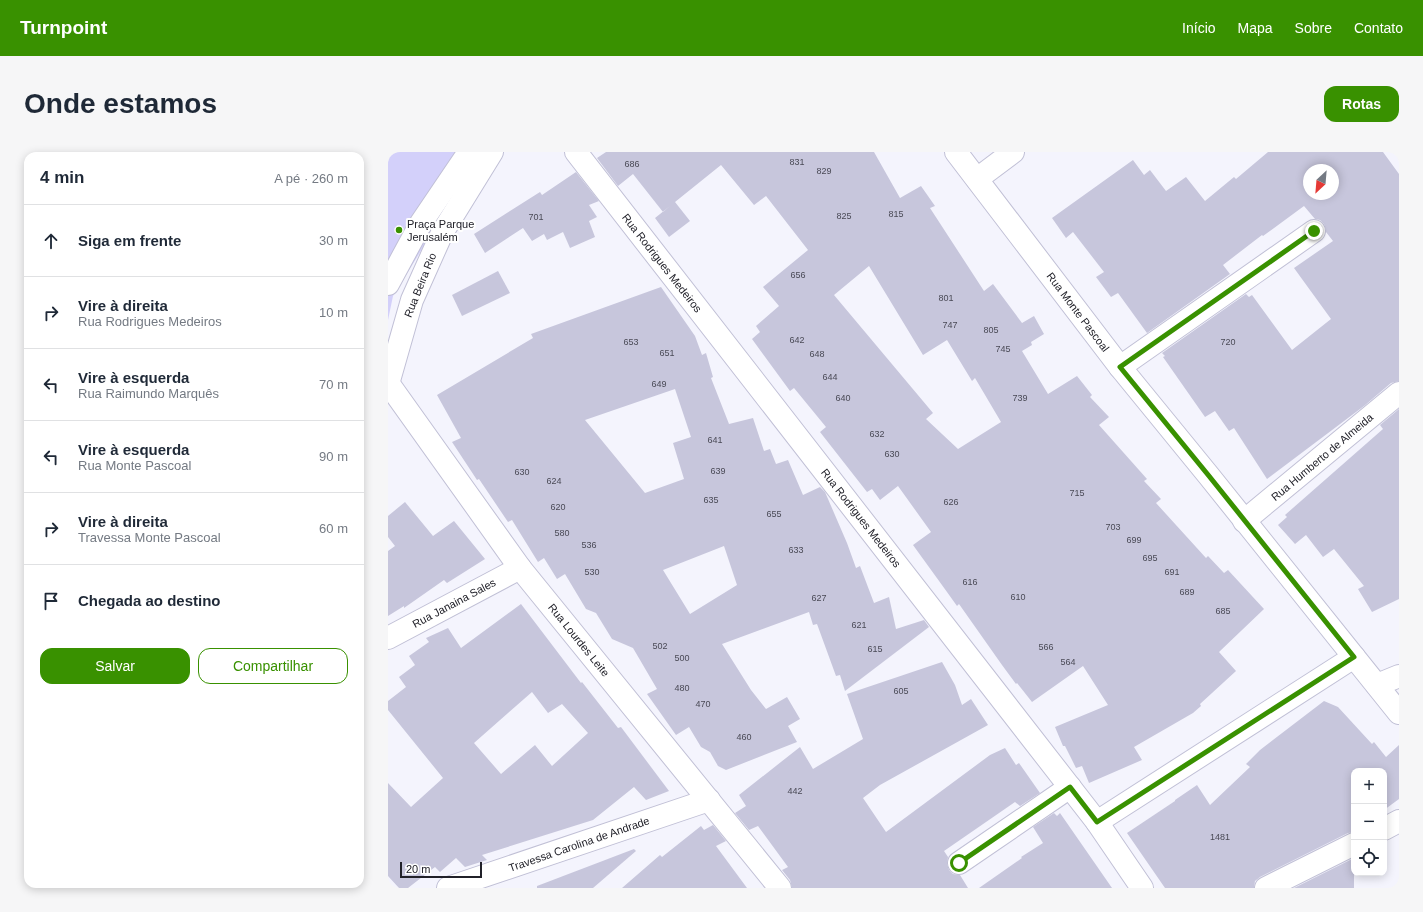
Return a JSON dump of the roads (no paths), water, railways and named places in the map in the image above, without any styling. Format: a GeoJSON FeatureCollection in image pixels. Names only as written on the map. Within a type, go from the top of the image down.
{"type":"FeatureCollection","features":[{"type":"Feature","properties":{"kind":"street"},"geometry":{"type":"LineString","coordinates":[[388,284],[421,223],[469,152]]}},
{"type":"Feature","properties":{"kind":"street","name":"Rua Beira Rio"},"geometry":{"type":"LineString","coordinates":[[388,384],[412,300],[424,273],[442,233],[492,152]]}},
{"type":"Feature","properties":{"kind":"street","name":"Rua Rodrigues Medeiros"},"geometry":{"type":"LineString","coordinates":[[576,152],[1097,822],[1142,888]]}},
{"type":"Feature","properties":{"kind":"street","name":"Rua Monte Pascoal"},"geometry":{"type":"LineString","coordinates":[[956,152],[1120,367],[1399,713]]}},
{"type":"Feature","properties":{"kind":"street"},"geometry":{"type":"LineString","coordinates":[[977,179],[1013,152]]}},
{"type":"Feature","properties":{"kind":"street"},"geometry":{"type":"LineString","coordinates":[[1120,367],[1314,231]]}},
{"type":"Feature","properties":{"kind":"street","name":"Rua Lourdes Leite"},"geometry":{"type":"LineString","coordinates":[[388,384],[520,568],[780,888]]}},
{"type":"Feature","properties":{"kind":"street","name":"Rua Humberto de Almeida"},"geometry":{"type":"LineString","coordinates":[[1244,521],[1399,392]]}},
{"type":"Feature","properties":{"kind":"street","name":"Rua Janaina Sales"},"geometry":{"type":"LineString","coordinates":[[388,638],[520,568]]}},
{"type":"Feature","properties":{"kind":"street"},"geometry":{"type":"LineString","coordinates":[[1097,822],[1354,657]]}},
{"type":"Feature","properties":{"kind":"street"},"geometry":{"type":"LineString","coordinates":[[1377,685],[1399,676]]}},
{"type":"Feature","properties":{"kind":"street"},"geometry":{"type":"LineString","coordinates":[[959,863],[1070,787]]}},
{"type":"Feature","properties":{"kind":"street","name":"Travessa Carolina de Andrade"},"geometry":{"type":"LineString","coordinates":[[448,888],[709,800]]}},
{"type":"Feature","properties":{"kind":"street"},"geometry":{"type":"LineString","coordinates":[[1387,827],[1399,821]]}},
{"type":"Feature","properties":{"kind":"street"},"geometry":{"type":"LineString","coordinates":[[1266,888],[1351,846]]}},
{"type":"Feature","properties":{"kind":"place","name":"Praça Parque Jerusalém"},"geometry":{"type":"Point","coordinates":[399,230]}}]}
